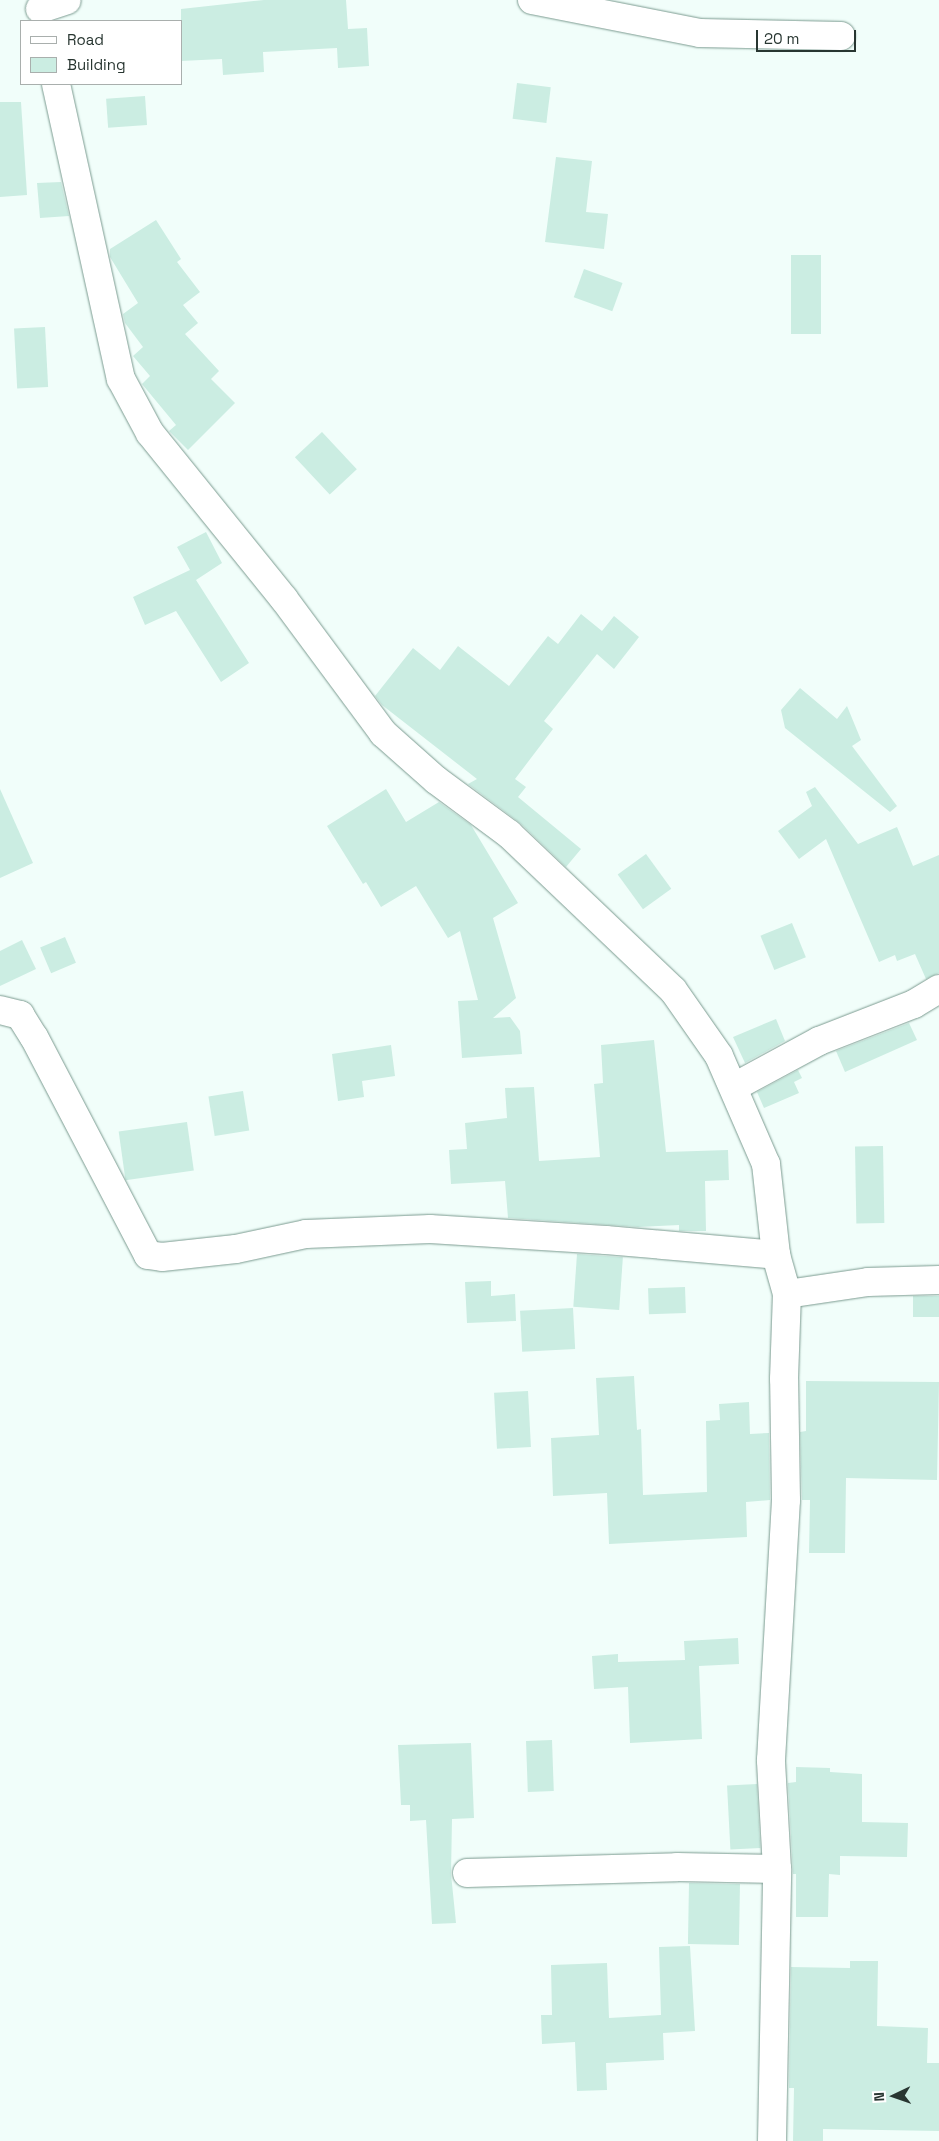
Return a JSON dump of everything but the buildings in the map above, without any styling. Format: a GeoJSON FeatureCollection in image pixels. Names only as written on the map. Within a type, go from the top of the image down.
{"type":"FeatureCollection","features":[{"type":"Feature","properties":{"kind":"street"},"geometry":{"type":"LineString","coordinates":[[40,10],[66,0]]}},
{"type":"Feature","properties":{"kind":"street"},"geometry":{"type":"LineString","coordinates":[[532,0],[700,33],[841,36]]}},
{"type":"Feature","properties":{"kind":"street"},"geometry":{"type":"LineString","coordinates":[[56,85],[121,379],[150,433],[284,599],[383,733],[436,780],[509,834],[673,990],[719,1056],[734,1086],[766,1164],[776,1255],[787,1294],[784,1379],[786,1500],[771,1760],[777,1869],[772,2141]]}},
{"type":"Feature","properties":{"kind":"street"},"geometry":{"type":"LineString","coordinates":[[734,1086],[819,1041],[914,1004],[939,989]]}},
{"type":"Feature","properties":{"kind":"street"},"geometry":{"type":"LineString","coordinates":[[0,1010],[20,1015],[34,1037],[148,1255],[162,1257],[236,1249],[306,1234],[430,1229],[776,1255]]}},
{"type":"Feature","properties":{"kind":"street"},"geometry":{"type":"LineString","coordinates":[[787,1294],[868,1282],[939,1280]]}},
{"type":"Feature","properties":{"kind":"street"},"geometry":{"type":"LineString","coordinates":[[467,1873],[677,1867],[777,1869]]}}]}
